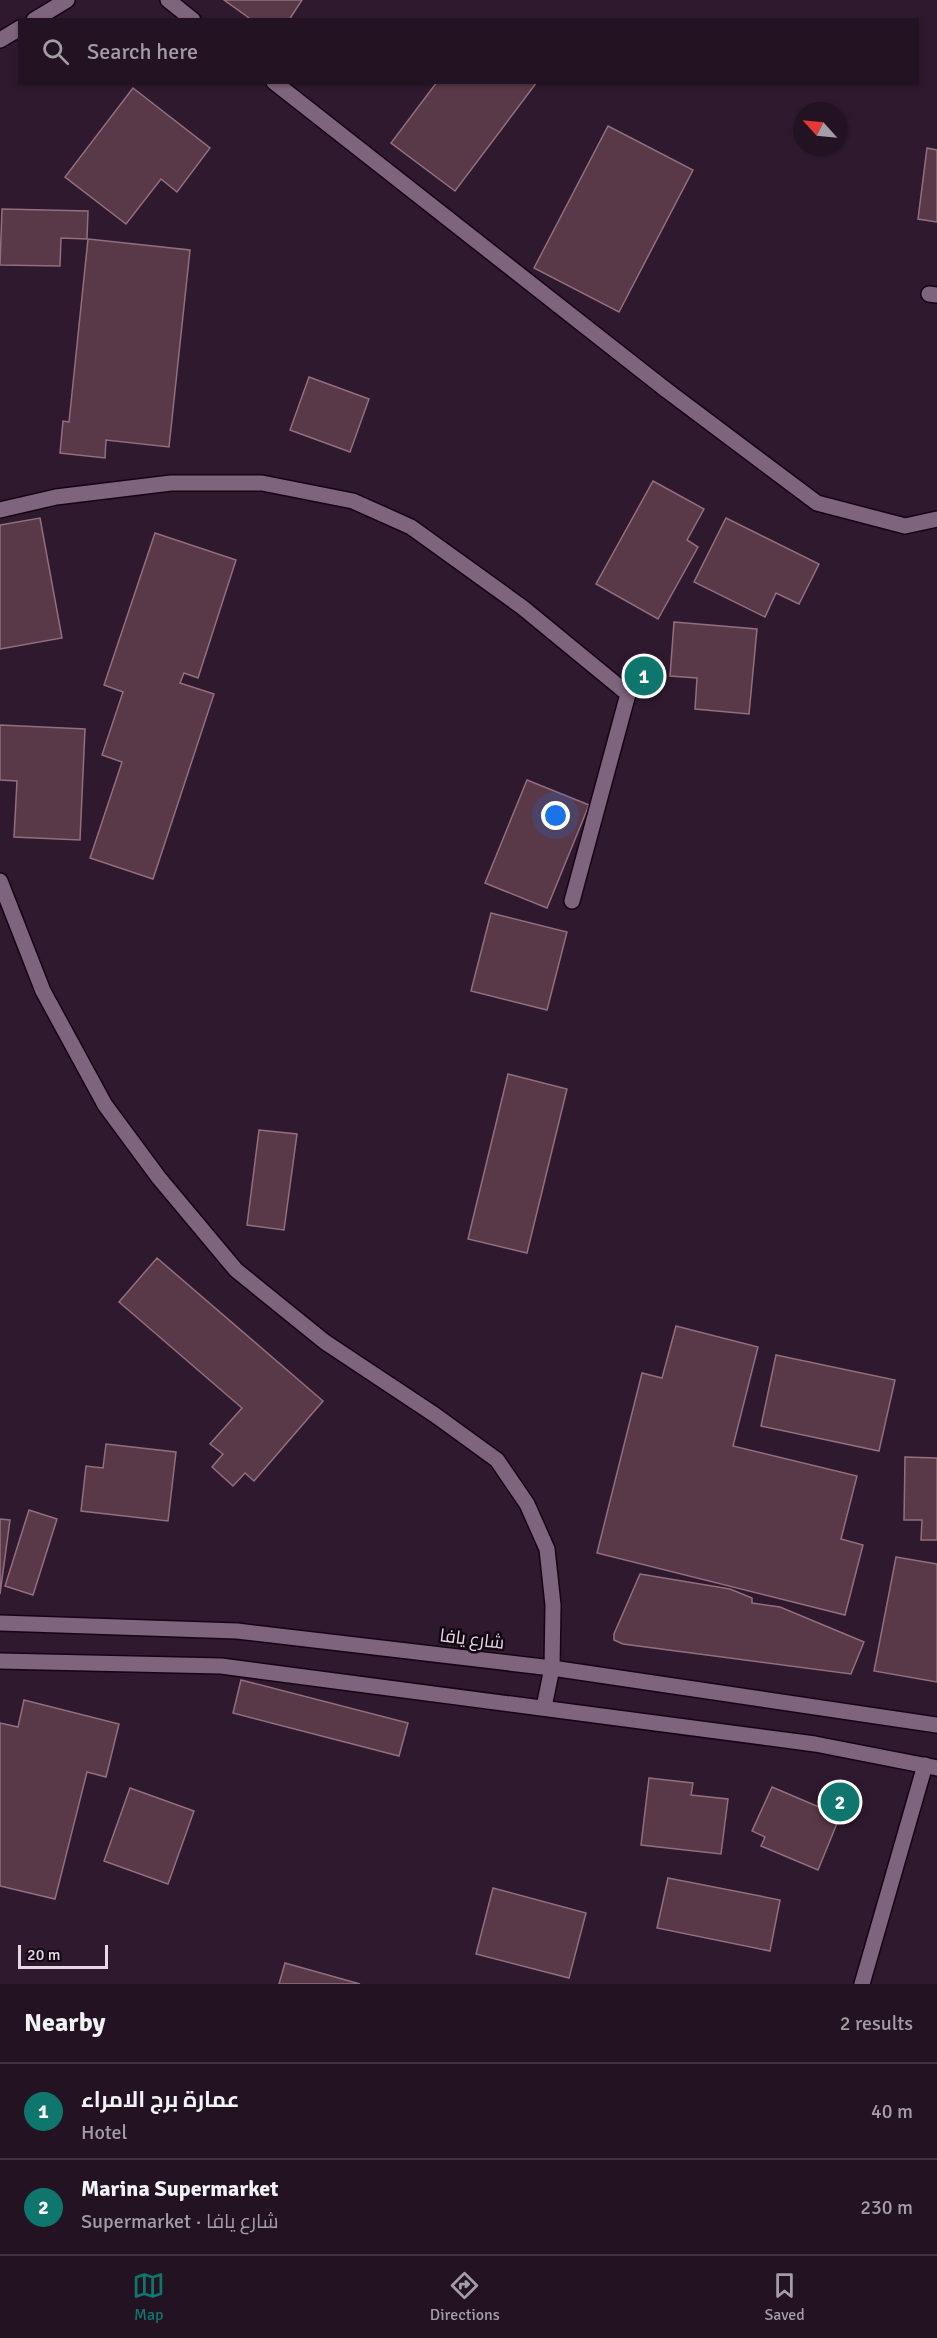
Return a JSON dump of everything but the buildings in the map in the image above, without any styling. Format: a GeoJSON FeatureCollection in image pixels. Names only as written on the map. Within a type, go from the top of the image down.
{"type":"FeatureCollection","features":[{"type":"Feature","properties":{"kind":"street"},"geometry":{"type":"LineString","coordinates":[[37,18],[67,0]]}},
{"type":"Feature","properties":{"kind":"street"},"geometry":{"type":"LineString","coordinates":[[168,0],[190,18]]}},
{"type":"Feature","properties":{"kind":"street"},"geometry":{"type":"LineString","coordinates":[[0,40],[18,29]]}},
{"type":"Feature","properties":{"kind":"street"},"geometry":{"type":"LineString","coordinates":[[277,84],[665,389],[817,503],[905,526],[937,519]]}},
{"type":"Feature","properties":{"kind":"street"},"geometry":{"type":"LineString","coordinates":[[0,510],[56,497],[171,483],[262,483],[353,501],[411,527],[522,608],[628,694],[572,901]]}},
{"type":"Feature","properties":{"kind":"street"},"geometry":{"type":"LineString","coordinates":[[0,881],[43,991],[105,1105],[159,1178],[236,1270],[325,1342],[435,1414],[497,1460],[527,1504],[547,1549],[554,1605],[552,1668],[544,1707]]}},
{"type":"Feature","properties":{"kind":"street","name":"شارع يافا"},"geometry":{"type":"LineString","coordinates":[[0,1623],[237,1630],[552,1668],[937,1725]]}},
{"type":"Feature","properties":{"kind":"street"},"geometry":{"type":"LineString","coordinates":[[0,1661],[221,1666],[815,1744],[931,1767],[862,1984]]}},
{"type":"Feature","properties":{"kind":"place","name":"عمارة برج الامراء"},"geometry":{"type":"Point","coordinates":[644,676]}},
{"type":"Feature","properties":{"kind":"place","name":"Marina Supermarket"},"geometry":{"type":"Point","coordinates":[840,1802]}}]}
